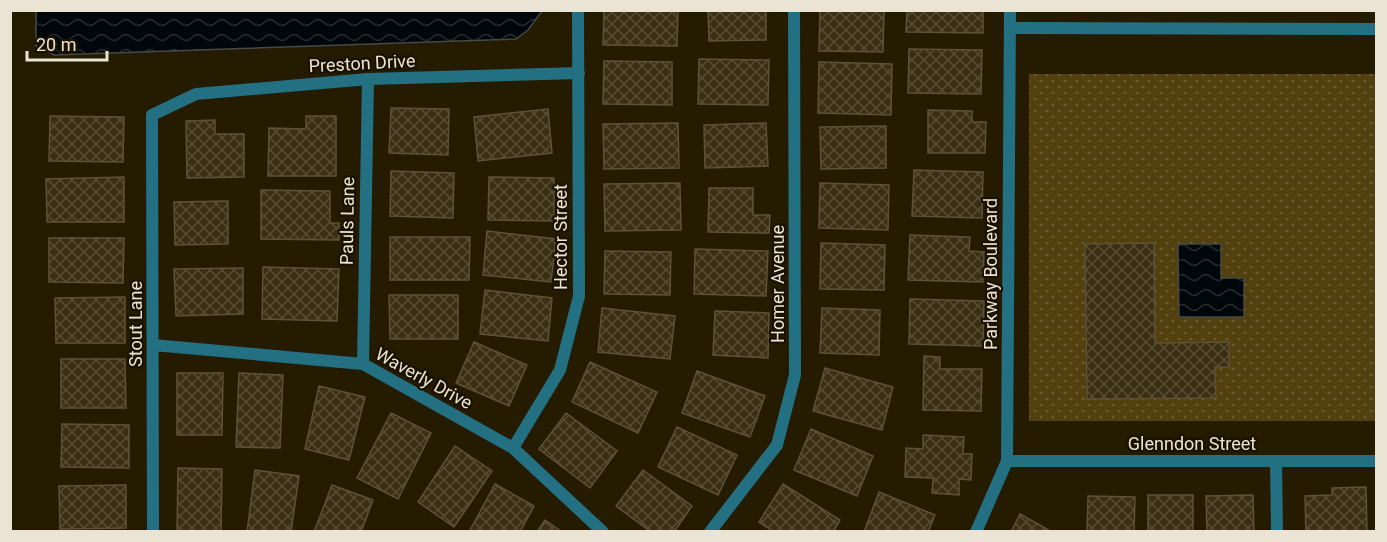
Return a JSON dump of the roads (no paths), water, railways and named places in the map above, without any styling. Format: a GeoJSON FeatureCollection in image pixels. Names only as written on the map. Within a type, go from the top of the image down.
{"type":"FeatureCollection","features":[{"type":"Feature","properties":{"kind":"street","name":"Hector Street"},"geometry":{"type":"LineString","coordinates":[[513,447],[560,370],[579,296],[578,10]]}},
{"type":"Feature","properties":{"kind":"street","name":"Homer Avenue"},"geometry":{"type":"LineString","coordinates":[[710,531],[777,445],[795,375],[794,10]]}},
{"type":"Feature","properties":{"kind":"street","name":"Parkway Boulevard"},"geometry":{"type":"LineString","coordinates":[[976,531],[1007,461],[1010,10]]}},
{"type":"Feature","properties":{"kind":"street"},"geometry":{"type":"LineString","coordinates":[[1010,28],[1377,29]]}},
{"type":"Feature","properties":{"kind":"street","name":"Preston Drive"},"geometry":{"type":"LineString","coordinates":[[152,115],[196,94],[368,79],[579,73]]}},
{"type":"Feature","properties":{"kind":"street","name":"Pauls Lane"},"geometry":{"type":"LineString","coordinates":[[363,364],[368,79]]}},
{"type":"Feature","properties":{"kind":"street","name":"Stout Lane"},"geometry":{"type":"LineString","coordinates":[[152,115],[153,531]]}},
{"type":"Feature","properties":{"kind":"street","name":"Waverly Drive"},"geometry":{"type":"LineString","coordinates":[[153,345],[363,364],[513,447],[603,531]]}},
{"type":"Feature","properties":{"kind":"street","name":"Glenndon Street"},"geometry":{"type":"LineString","coordinates":[[1007,461],[1377,461]]}},
{"type":"Feature","properties":{"kind":"street"},"geometry":{"type":"LineString","coordinates":[[1276,461],[1277,531]]}},
{"type":"Feature","properties":{"kind":"water"},"geometry":{"type":"Polygon","coordinates":[[[36,10],[542,11],[528,30],[516,39],[54,55],[36,46],[36,10]]]}},
{"type":"Feature","properties":{"kind":"water"},"geometry":{"type":"Polygon","coordinates":[[[1178,244],[1221,244],[1221,278],[1244,278],[1244,317],[1179,317],[1178,244]]]}}]}
